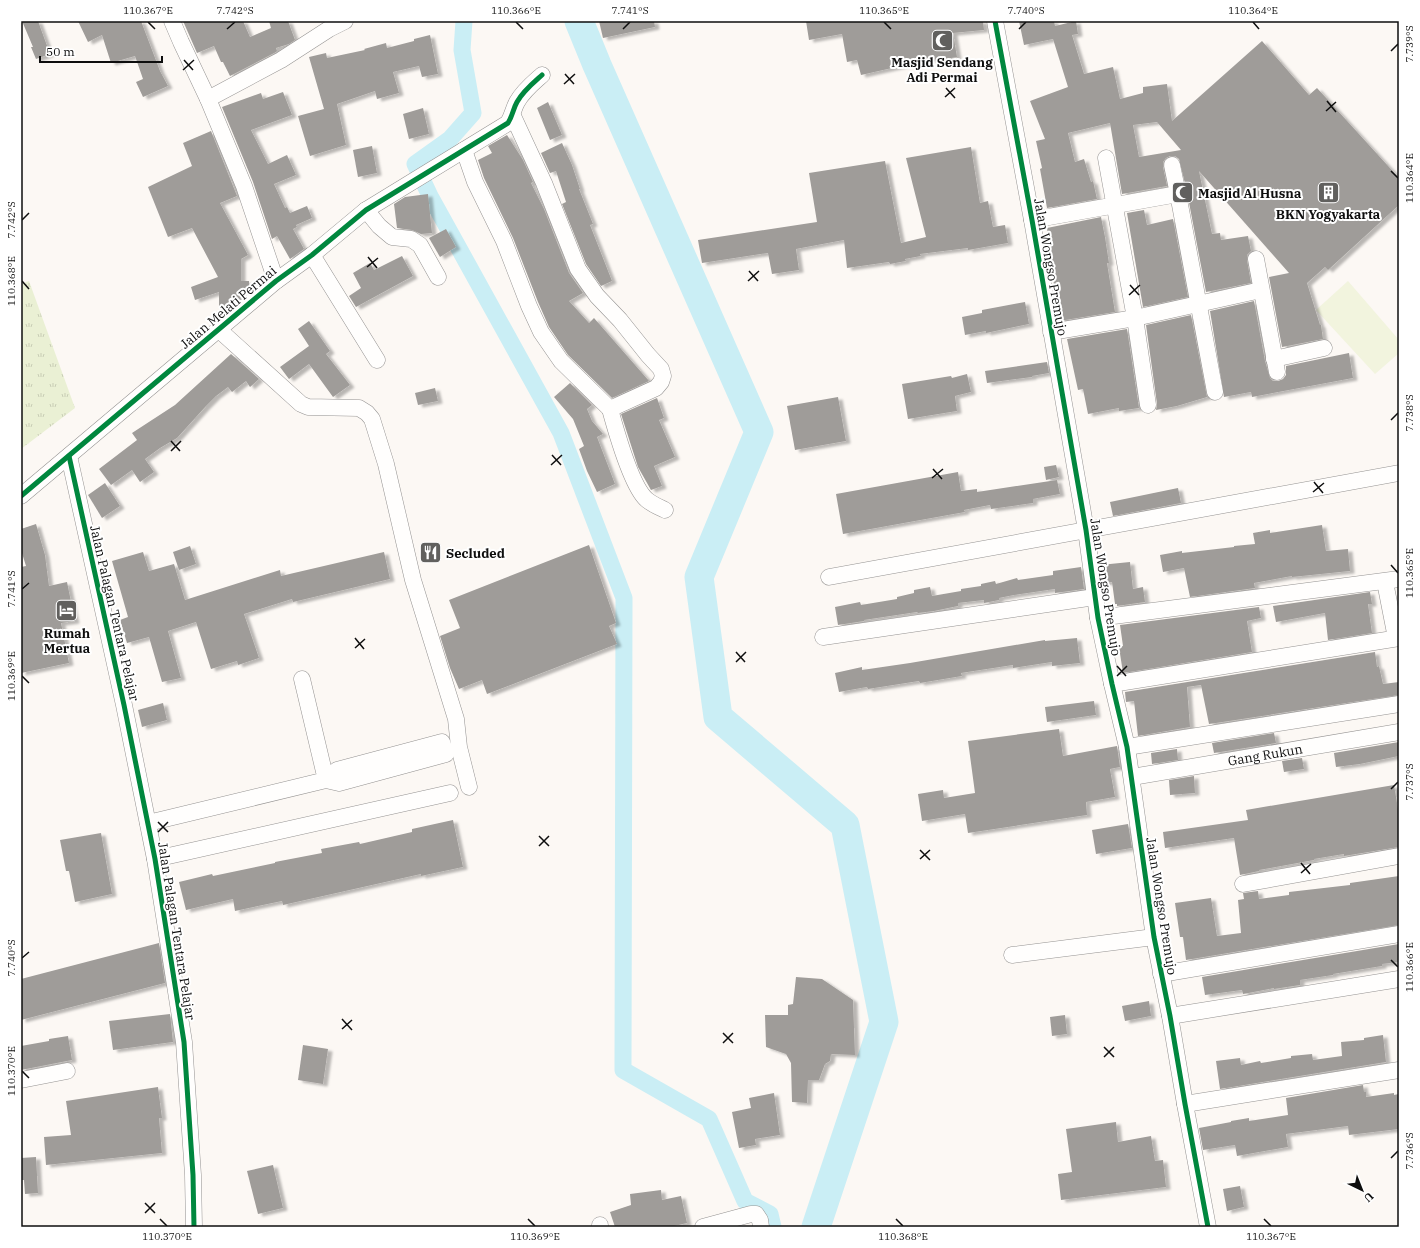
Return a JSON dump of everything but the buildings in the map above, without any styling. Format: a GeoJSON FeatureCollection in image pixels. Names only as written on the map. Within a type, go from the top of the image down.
{"type":"FeatureCollection","features":[{"type":"Feature","properties":{"kind":"street"},"geometry":{"type":"LineString","coordinates":[[172,21],[208,99],[244,186],[276,280]]}},
{"type":"Feature","properties":{"kind":"street"},"geometry":{"type":"LineString","coordinates":[[208,99],[281,60],[329,29],[345,21]]}},
{"type":"Feature","properties":{"kind":"street","name":"Jalan Wongso Premujo"},"geometry":{"type":"LineString","coordinates":[[995,21],[1032,220],[1086,530],[1098,618],[1127,747],[1154,937],[1170,1016],[1184,1104],[1208,1227]]}},
{"type":"Feature","properties":{"kind":"street"},"geometry":{"type":"LineString","coordinates":[[542,75],[525,90],[516,103],[513,116],[508,123],[464,150],[475,182],[504,242],[541,332],[561,361],[610,409],[623,452],[637,487],[645,499],[665,510]]}},
{"type":"Feature","properties":{"kind":"street"},"geometry":{"type":"LineString","coordinates":[[513,116],[544,183],[578,269],[597,296],[620,320],[662,369],[663,376],[661,382],[656,388],[610,409]]}},
{"type":"Feature","properties":{"kind":"street","name":"Jalan Melati Permai"},"geometry":{"type":"LineString","coordinates":[[21,496],[276,280],[312,255],[366,210],[464,150]]}},
{"type":"Feature","properties":{"kind":"street"},"geometry":{"type":"LineString","coordinates":[[1106,158],[1135,318],[1148,405]]}},
{"type":"Feature","properties":{"kind":"street"},"geometry":{"type":"LineString","coordinates":[[1172,165],[1215,392]]}},
{"type":"Feature","properties":{"kind":"street"},"geometry":{"type":"LineString","coordinates":[[1032,220],[1178,194]]}},
{"type":"Feature","properties":{"kind":"street"},"geometry":{"type":"LineString","coordinates":[[366,210],[392,237],[412,239],[420,245],[438,277]]}},
{"type":"Feature","properties":{"kind":"street"},"geometry":{"type":"LineString","coordinates":[[312,255],[377,360]]}},
{"type":"Feature","properties":{"kind":"street"},"geometry":{"type":"LineString","coordinates":[[1256,259],[1275,365],[1324,348]]}},
{"type":"Feature","properties":{"kind":"street"},"geometry":{"type":"LineString","coordinates":[[1051,332],[1135,318],[1261,290]]}},
{"type":"Feature","properties":{"kind":"street"},"geometry":{"type":"LineString","coordinates":[[218,329],[301,404],[308,407],[359,408],[367,413],[372,419],[386,464],[413,580],[456,719],[459,747],[468,787]]}},
{"type":"Feature","properties":{"kind":"street","name":"Jalan Palagan Tentara Pelajar"},"geometry":{"type":"LineString","coordinates":[[69,456],[124,705],[155,859],[184,1042],[194,1227]]}},
{"type":"Feature","properties":{"kind":"street"},"geometry":{"type":"LineString","coordinates":[[829,576],[1399,473]]}},
{"type":"Feature","properties":{"kind":"street"},"geometry":{"type":"LineString","coordinates":[[1098,618],[1392,580],[1398,638],[1112,684]]}},
{"type":"Feature","properties":{"kind":"street"},"geometry":{"type":"LineString","coordinates":[[823,637],[1095,597]]}},
{"type":"Feature","properties":{"kind":"street"},"geometry":{"type":"LineString","coordinates":[[302,679],[326,780]]}},
{"type":"Feature","properties":{"kind":"street"},"geometry":{"type":"LineString","coordinates":[[1127,747],[1399,704]]}},
{"type":"Feature","properties":{"kind":"street","name":"Gang Rukun"},"geometry":{"type":"LineString","coordinates":[[1132,776],[1399,732]]}},
{"type":"Feature","properties":{"kind":"street"},"geometry":{"type":"LineString","coordinates":[[148,822],[326,780],[339,783],[446,754],[442,742],[337,770],[326,780]]}},
{"type":"Feature","properties":{"kind":"street"},"geometry":{"type":"LineString","coordinates":[[155,859],[450,793]]}},
{"type":"Feature","properties":{"kind":"street"},"geometry":{"type":"LineString","coordinates":[[1243,884],[1399,856]]}},
{"type":"Feature","properties":{"kind":"street"},"geometry":{"type":"LineString","coordinates":[[1161,974],[1399,934]]}},
{"type":"Feature","properties":{"kind":"street"},"geometry":{"type":"LineString","coordinates":[[1012,955],[1154,937]]}},
{"type":"Feature","properties":{"kind":"street"},"geometry":{"type":"LineString","coordinates":[[1170,1016],[1399,979]]}},
{"type":"Feature","properties":{"kind":"street"},"geometry":{"type":"LineString","coordinates":[[1184,1104],[1399,1070]]}},
{"type":"Feature","properties":{"kind":"street"},"geometry":{"type":"LineString","coordinates":[[21,1080],[67,1071]]}},
{"type":"Feature","properties":{"kind":"street"},"geometry":{"type":"LineString","coordinates":[[703,1227],[756,1214],[760,1220],[761,1227]]}},
{"type":"Feature","properties":{"kind":"green space"},"geometry":{"type":"Polygon","coordinates":[[[29,281],[75,408],[21,449],[21,284],[29,281]]]}},
{"type":"Feature","properties":{"kind":"green space"},"geometry":{"type":"Polygon","coordinates":[[[1348,281],[1399,340],[1399,353],[1375,374],[1316,310],[1348,281]]]}},
{"type":"Feature","properties":{"kind":"waterway"},"geometry":{"type":"LineString","coordinates":[[464,21],[462,50],[473,113],[450,139],[415,164],[430,196],[561,433],[624,598],[623,1070],[709,1119],[745,1201],[770,1214],[773,1227]]}},
{"type":"Feature","properties":{"kind":"waterway"},"geometry":{"type":"LineString","coordinates":[[579,21],[759,432],[699,577],[718,717],[845,825],[884,1022],[816,1227]]}},
{"type":"Feature","properties":{"kind":"cycle path"},"geometry":{"type":"LineString","coordinates":[[995,21],[1032,220],[1086,530],[1098,618],[1127,747],[1154,937],[1170,1016],[1208,1227]]}},
{"type":"Feature","properties":{"kind":"cycle path"},"geometry":{"type":"LineString","coordinates":[[21,496],[276,281],[312,255],[366,210],[508,123],[519,98],[528,87],[542,75]]}},
{"type":"Feature","properties":{"kind":"cycle path"},"geometry":{"type":"LineString","coordinates":[[69,456],[124,705],[155,859],[184,1042],[193,1175],[194,1227]]}},
{"type":"Feature","properties":{"kind":"place","name":"Masjid Sendang Adi Permai"},"geometry":{"type":"Point","coordinates":[942,40]}},
{"type":"Feature","properties":{"kind":"place","name":"BKN Yogyakarta"},"geometry":{"type":"Point","coordinates":[1328,192]}},
{"type":"Feature","properties":{"kind":"place","name":"Masjid Al Husna"},"geometry":{"type":"Point","coordinates":[1183,193]}},
{"type":"Feature","properties":{"kind":"place","name":"Secluded"},"geometry":{"type":"Point","coordinates":[430,553]}},
{"type":"Feature","properties":{"kind":"place","name":"Rumah Mertua"},"geometry":{"type":"Point","coordinates":[67,611]}}]}
